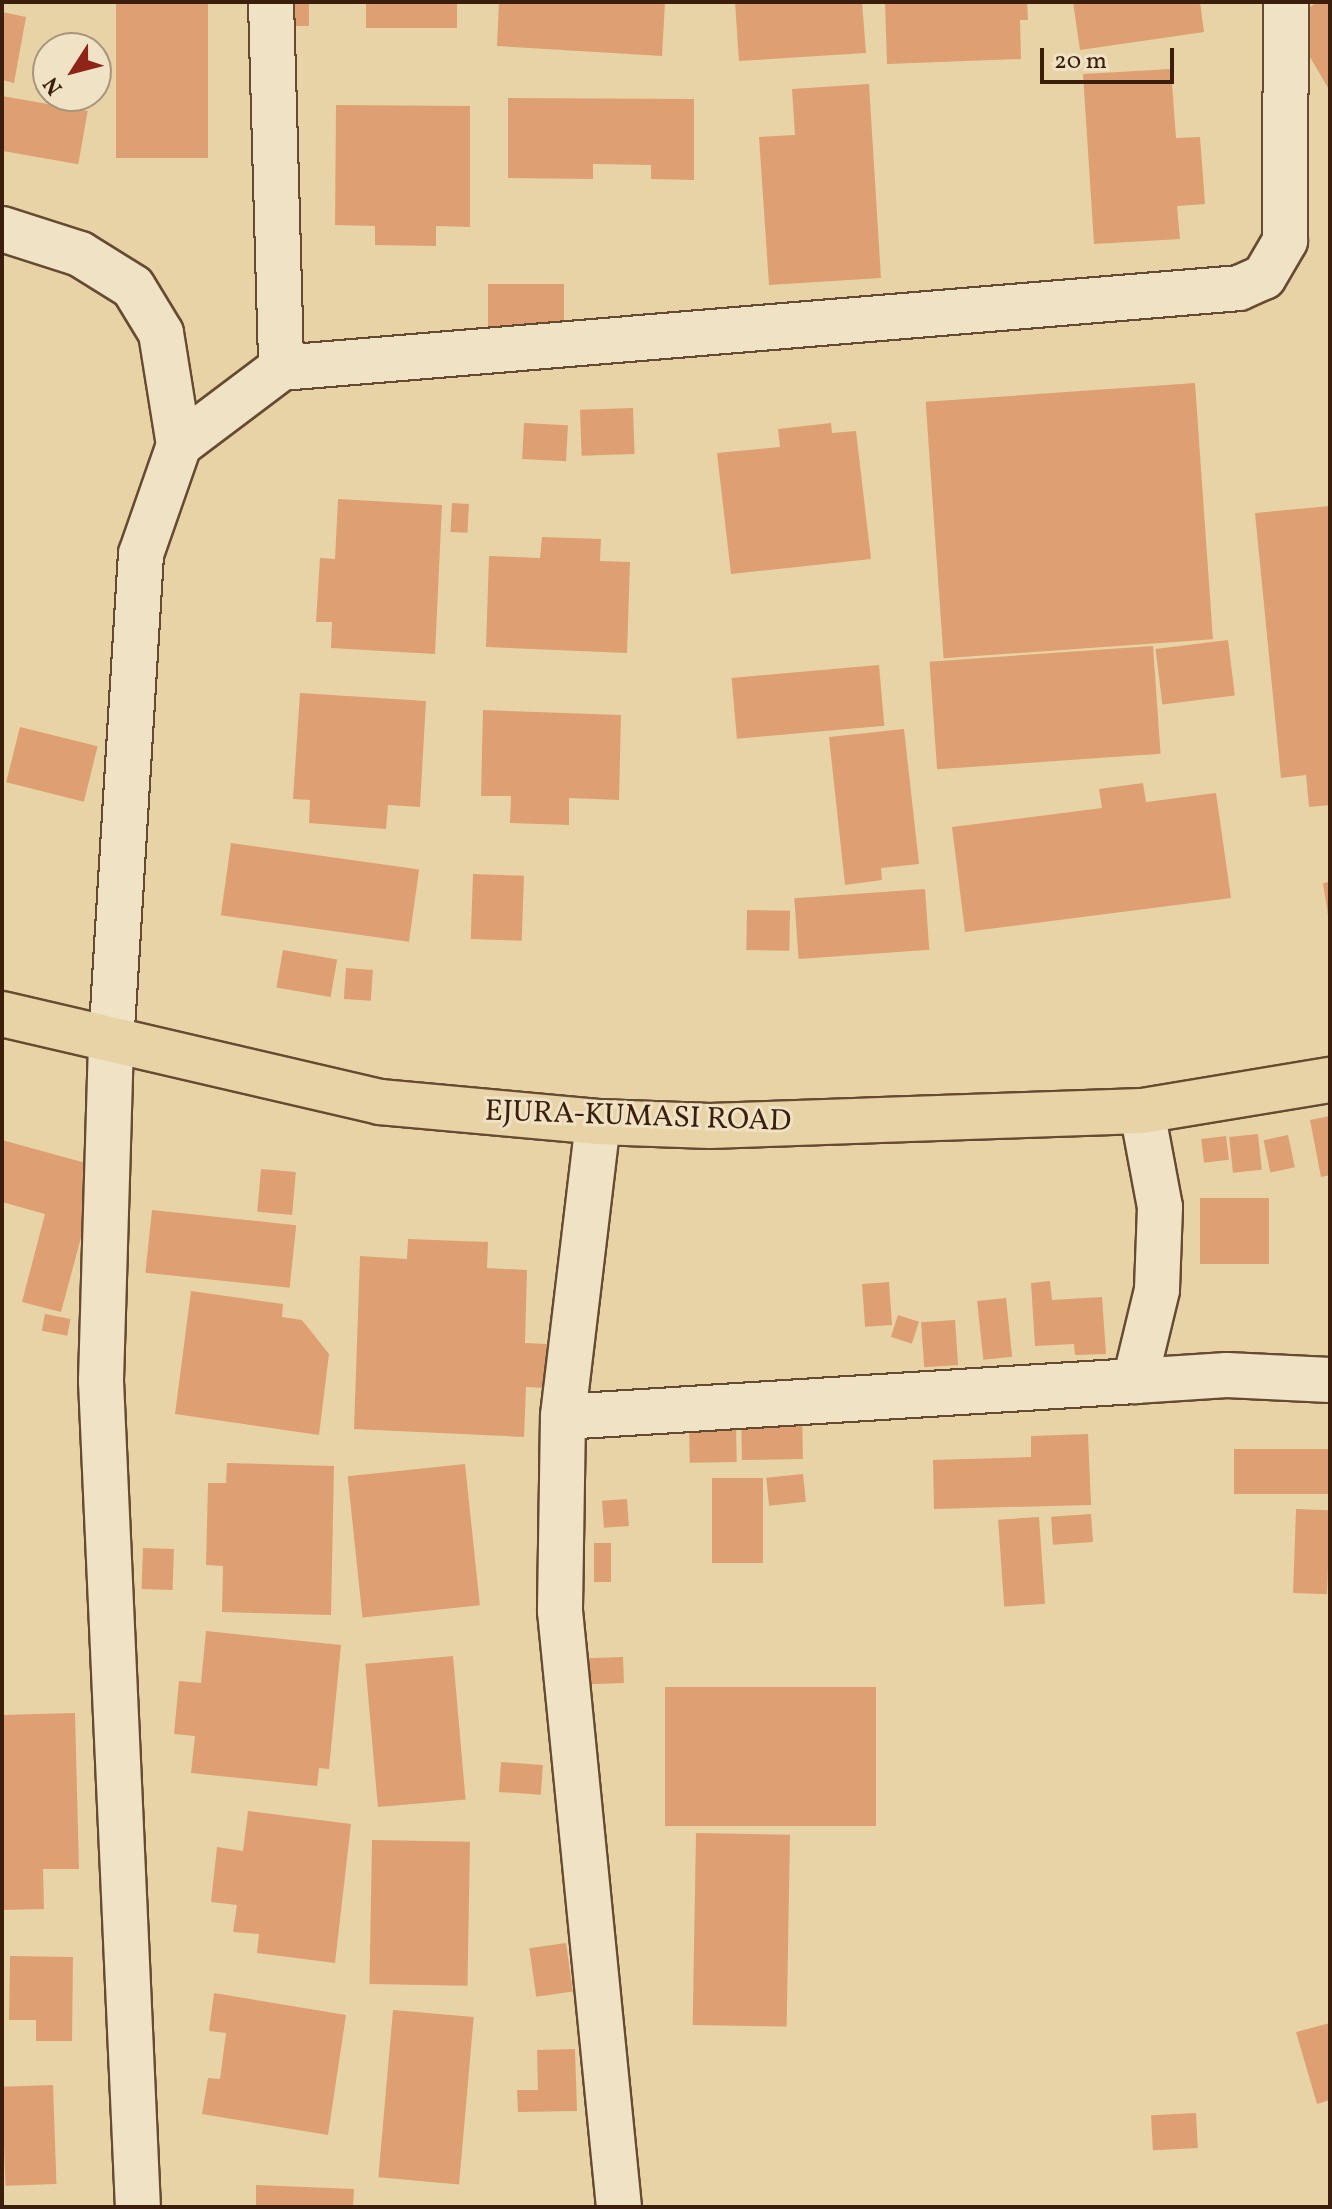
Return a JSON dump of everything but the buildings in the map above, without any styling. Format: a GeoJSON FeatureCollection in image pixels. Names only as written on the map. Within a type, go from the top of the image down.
{"type":"FeatureCollection","features":[{"type":"Feature","properties":{"kind":"main road","name":"EJURA-KUMASI ROAD"},"geometry":{"type":"LineString","coordinates":[[2,1014],[111,1043],[380,1102],[598,1122],[710,1126],[1142,1111],[1330,1080]]}},
{"type":"Feature","properties":{"kind":"street"},"geometry":{"type":"LineString","coordinates":[[271,2],[281,368]]}},
{"type":"Feature","properties":{"kind":"street"},"geometry":{"type":"LineString","coordinates":[[179,445],[281,368],[1239,288],[1264,277],[1285,241],[1286,2]]}},
{"type":"Feature","properties":{"kind":"street"},"geometry":{"type":"LineString","coordinates":[[2,229],[80,254],[133,287],[161,333],[179,445],[141,554],[111,1043],[101,1381],[138,2207]]}},
{"type":"Feature","properties":{"kind":"street"},"geometry":{"type":"LineString","coordinates":[[1135,1381],[1157,1290],[1160,1207],[1142,1111]]}},
{"type":"Feature","properties":{"kind":"street"},"geometry":{"type":"LineString","coordinates":[[598,1122],[563,1417],[560,1611],[619,2207]]}},
{"type":"Feature","properties":{"kind":"street"},"geometry":{"type":"LineString","coordinates":[[563,1417],[1227,1375],[1330,1380]]}}]}
